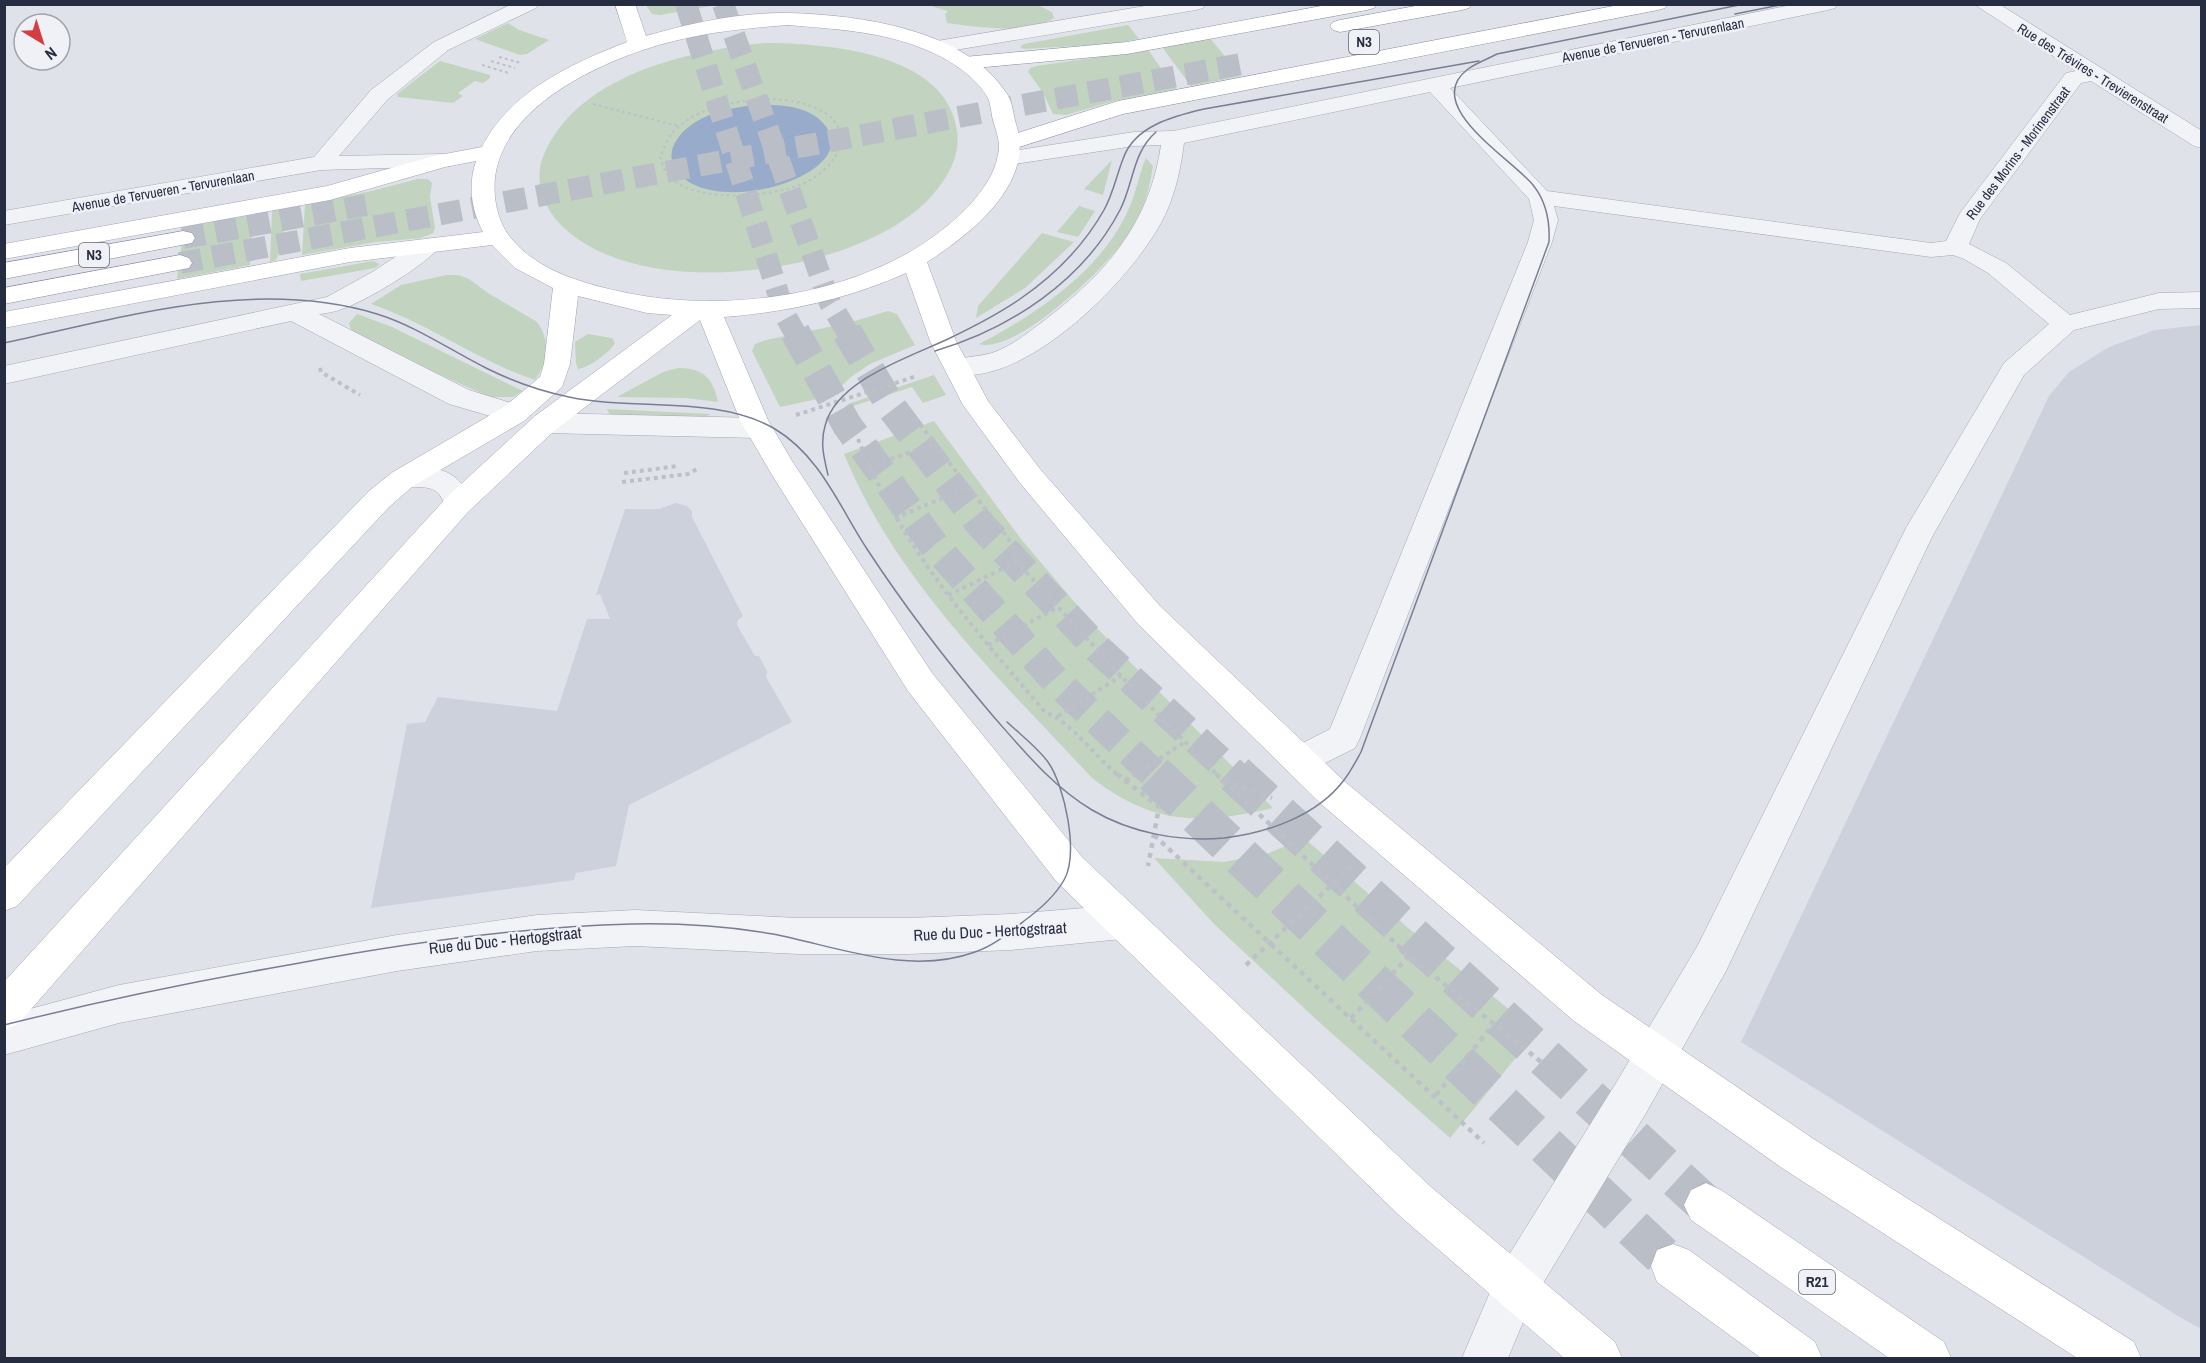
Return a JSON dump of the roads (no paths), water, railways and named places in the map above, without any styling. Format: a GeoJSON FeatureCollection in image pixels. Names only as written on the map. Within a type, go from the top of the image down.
{"type":"FeatureCollection","features":[{"type":"Feature","properties":{"kind":"main road"},"geometry":{"type":"LineString","coordinates":[[625,4],[638,43]]}},
{"type":"Feature","properties":{"kind":"main road"},"geometry":{"type":"LineString","coordinates":[[964,63],[1127,48],[1367,4]]}},
{"type":"Feature","properties":{"kind":"main road","name":"N3"},"geometry":{"type":"LineString","coordinates":[[1227,46],[1462,4]]}},
{"type":"Feature","properties":{"kind":"main road","name":"N3"},"geometry":{"type":"LineString","coordinates":[[1263,60],[1563,4]]}},
{"type":"Feature","properties":{"kind":"main road"},"geometry":{"type":"LineString","coordinates":[[1009,150],[1118,108],[1658,4]]}},
{"type":"Feature","properties":{"kind":"main road"},"geometry":{"type":"LineString","coordinates":[[785,12],[899,33],[936,47],[964,63],[980,76],[998,98],[1009,150],[999,182],[968,221],[914,260],[874,277],[821,294],[764,305],[703,309],[637,305],[566,286],[532,268],[498,237],[484,208],[482,183],[490,152],[506,126],[534,98],[576,70],[638,43],[680,32],[785,12]]}},
{"type":"Feature","properties":{"kind":"main road"},"geometry":{"type":"LineString","coordinates":[[4,252],[330,193],[442,161],[490,152]]}},
{"type":"Feature","properties":{"kind":"main road"},"geometry":{"type":"LineString","coordinates":[[4,320],[350,255],[498,237]]}},
{"type":"Feature","properties":{"kind":"main road","name":"N3"},"geometry":{"type":"LineString","coordinates":[[4,271],[181,251],[4,296]]}},
{"type":"Feature","properties":{"kind":"main road"},"geometry":{"type":"LineString","coordinates":[[914,260],[943,341],[976,405],[1030,476],[1142,606],[1299,761],[1397,848],[1588,1008],[1797,1153],[2118,1359]]}},
{"type":"Feature","properties":{"kind":"main road"},"geometry":{"type":"LineString","coordinates":[[4,894],[371,508],[403,479],[514,414],[552,381],[557,364],[566,286]]}},
{"type":"Feature","properties":{"kind":"main road"},"geometry":{"type":"LineString","coordinates":[[4,1011],[458,504],[545,423],[703,309]]}},
{"type":"Feature","properties":{"kind":"main road"},"geometry":{"type":"LineString","coordinates":[[703,309],[758,428],[920,682],[1069,869],[1416,1202],[1599,1359]]}},
{"type":"Feature","properties":{"kind":"main road","name":"R21"},"geometry":{"type":"LineString","coordinates":[[1706,1205],[1928,1359]]}},
{"type":"Feature","properties":{"kind":"main road"},"geometry":{"type":"LineString","coordinates":[[1673,1266],[1799,1359]]}},
{"type":"Feature","properties":{"kind":"street"},"geometry":{"type":"LineString","coordinates":[[321,163],[379,95],[433,53],[489,22],[529,4]]}},
{"type":"Feature","properties":{"kind":"street"},"geometry":{"type":"LineString","coordinates":[[1058,4],[1088,23]]}},
{"type":"Feature","properties":{"kind":"street"},"geometry":{"type":"LineString","coordinates":[[936,47],[1196,4]]}},
{"type":"Feature","properties":{"kind":"street","name":"Avenue de Tervueren - Tervurenlaan"},"geometry":{"type":"LineString","coordinates":[[1479,75],[1494,64],[1518,53],[1764,4]]}},
{"type":"Feature","properties":{"kind":"street","name":"Avenue de Tervueren - Tervurenlaan"},"geometry":{"type":"LineString","coordinates":[[1009,150],[1134,139],[1173,138],[1828,4]]}},
{"type":"Feature","properties":{"kind":"street","name":"Rue des Trévires - Trevierenstraat"},"geometry":{"type":"LineString","coordinates":[[1984,4],[2202,141]]}},
{"type":"Feature","properties":{"kind":"street","name":"Rue des Morins - Morinenstraat"},"geometry":{"type":"LineString","coordinates":[[1955,247],[1968,218],[2074,78],[2093,74]]}},
{"type":"Feature","properties":{"kind":"street"},"geometry":{"type":"LineString","coordinates":[[1299,761],[1343,738],[1540,242],[1546,220],[1540,197],[1435,85]]}},
{"type":"Feature","properties":{"kind":"street"},"geometry":{"type":"LineString","coordinates":[[957,368],[1005,358],[1055,325],[1096,291],[1122,264],[1142,236],[1162,197],[1172,159],[1173,138]]}},
{"type":"Feature","properties":{"kind":"street","name":"Avenue de Tervueren - Tervurenlaan"},"geometry":{"type":"LineString","coordinates":[[4,218],[321,163],[442,161]]}},
{"type":"Feature","properties":{"kind":"street"},"geometry":{"type":"LineString","coordinates":[[1540,197],[1931,250],[1955,247],[1997,268],[2065,324]]}},
{"type":"Feature","properties":{"kind":"street"},"geometry":{"type":"LineString","coordinates":[[4,375],[335,303],[366,289],[428,246]]}},
{"type":"Feature","properties":{"kind":"street"},"geometry":{"type":"LineString","coordinates":[[1485,1359],[1515,1287],[1656,1055],[1728,928],[1917,536],[2014,369],[2065,324],[2159,301],[2202,300]]}},
{"type":"Feature","properties":{"kind":"street"},"geometry":{"type":"LineString","coordinates":[[296,313],[459,397],[514,414]]}},
{"type":"Feature","properties":{"kind":"street"},"geometry":{"type":"LineString","coordinates":[[545,423],[758,428]]}},
{"type":"Feature","properties":{"kind":"street"},"geometry":{"type":"LineString","coordinates":[[403,479],[428,477],[440,480],[452,487],[458,504]]}},
{"type":"Feature","properties":{"kind":"street","name":"Rue du Duc - Hertogstraat"},"geometry":{"type":"LineString","coordinates":[[4,1036],[119,1004],[397,953],[537,933],[635,928],[799,936],[908,936],[1011,932],[1122,922]]}},
{"type":"Feature","properties":{"kind":"water"},"geometry":{"type":"Polygon","coordinates":[[[755,105],[791,107],[809,112],[816,117],[823,123],[831,142],[824,159],[805,174],[779,185],[748,191],[718,191],[692,184],[675,168],[671,156],[674,145],[685,130],[712,114],[755,105]]]}},
{"type":"Feature","properties":{"kind":"tunnel"},"geometry":{"type":"LineString","coordinates":[[686,4],[785,315],[795,333]]}},
{"type":"Feature","properties":{"kind":"tunnel"},"geometry":{"type":"LineString","coordinates":[[723,4],[830,303],[848,333]]}},
{"type":"Feature","properties":{"kind":"tunnel"},"geometry":{"type":"LineString","coordinates":[[180,263],[1241,64]]}},
{"type":"Feature","properties":{"kind":"tunnel"},"geometry":{"type":"LineString","coordinates":[[183,238],[366,205]]}},
{"type":"Feature","properties":{"kind":"tunnel"},"geometry":{"type":"LineString","coordinates":[[795,332],[847,425],[934,545],[1055,680],[1156,776]]}},
{"type":"Feature","properties":{"kind":"tunnel"},"geometry":{"type":"LineString","coordinates":[[847,332],[892,408],[980,524],[1100,651],[1236,776]]}},
{"type":"Feature","properties":{"kind":"tunnel"},"geometry":{"type":"LineString","coordinates":[[1154,774],[1673,1266]]}},
{"type":"Feature","properties":{"kind":"tunnel"},"geometry":{"type":"LineString","coordinates":[[1235,774],[1706,1205]]}},
{"type":"Feature","properties":{"kind":"tram line"},"geometry":{"type":"LineString","coordinates":[[1060,786],[1092,810],[1123,825],[1156,834],[1190,839],[1240,836],[1274,827],[1306,813],[1333,793],[1351,770],[1361,752],[1549,242],[1546,212],[1537,191],[1475,131],[1462,115],[1455,99],[1456,83],[1468,69],[1497,54],[1744,4]]}},
{"type":"Feature","properties":{"kind":"tram line"},"geometry":{"type":"LineString","coordinates":[[1735,14],[1785,4]]}},
{"type":"Feature","properties":{"kind":"tram line"},"geometry":{"type":"LineString","coordinates":[[828,475],[823,451],[825,426],[832,410],[844,396],[876,372],[994,316],[1045,280],[1077,248],[1096,223],[1110,198],[1128,148],[1136,138],[1156,124],[1204,109],[1479,61]]}},
{"type":"Feature","properties":{"kind":"tram line"},"geometry":{"type":"LineString","coordinates":[[935,351],[990,330],[1042,299],[1065,280],[1105,236],[1125,200],[1142,149],[1156,132]]}},
{"type":"Feature","properties":{"kind":"tram line"},"geometry":{"type":"LineString","coordinates":[[4,343],[96,322],[190,305],[237,300],[284,299],[331,304],[377,314],[419,332],[496,373],[547,392],[594,401],[701,408],[752,418],[791,440],[817,467],[881,571],[943,655],[1016,742],[1060,786]]}},
{"type":"Feature","properties":{"kind":"tram line"},"geometry":{"type":"LineString","coordinates":[[1007,722],[1039,751],[1048,762],[1060,786]]}},
{"type":"Feature","properties":{"kind":"tram line"},"geometry":{"type":"LineString","coordinates":[[4,1025],[148,992],[336,956],[504,932],[589,926],[650,924],[721,927],[773,934],[874,957],[925,961],[950,959],[975,952],[1001,939],[1041,907],[1064,880],[1068,868],[1070,838],[1060,786]]}}]}
